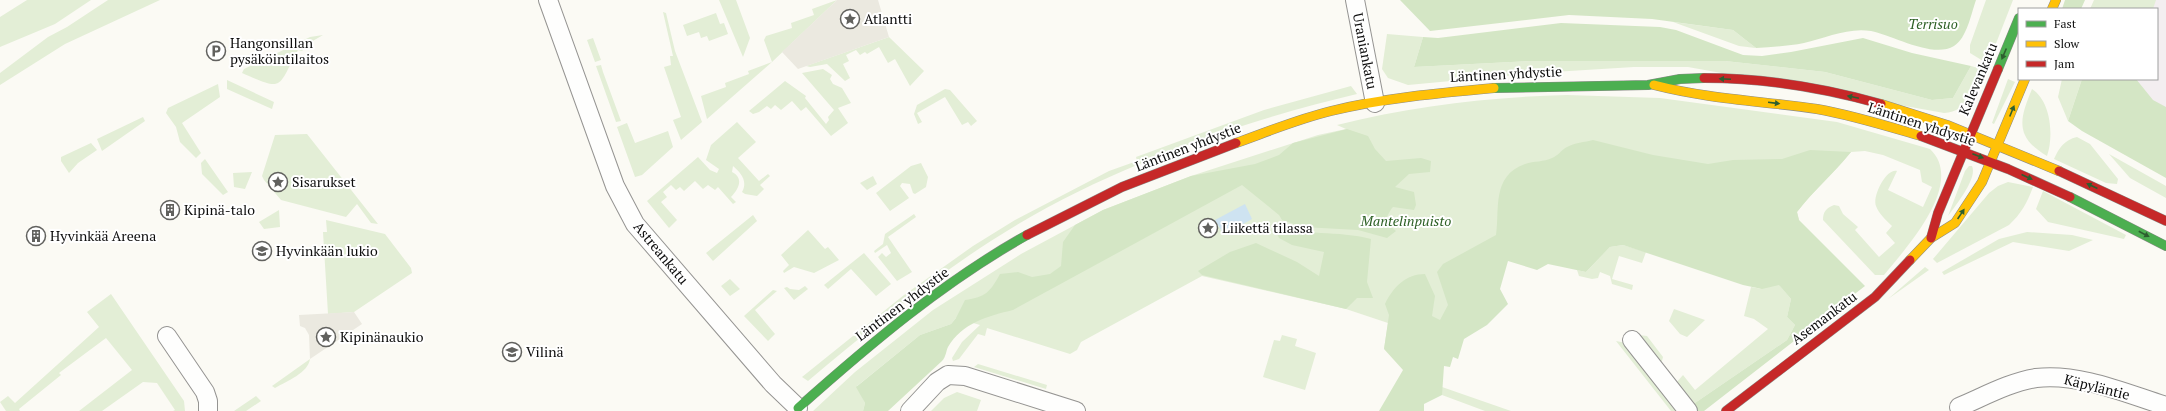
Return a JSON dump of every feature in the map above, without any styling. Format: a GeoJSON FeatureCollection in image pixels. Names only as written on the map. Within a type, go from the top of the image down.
{"type":"FeatureCollection","features":[{"type":"Feature","properties":{"kind":"main road","name":"Kalevankatu"},"geometry":{"type":"LineString","coordinates":[[1964,151],[2018,20]]}},
{"type":"Feature","properties":{"kind":"main road","name":"Läntinen yhdystie"},"geometry":{"type":"LineString","coordinates":[[798,408],[864,351],[935,294],[1019,239],[1061,216],[1114,191],[1197,157],[1278,128],[1344,108],[1446,91],[1556,84],[1652,85],[1680,78],[1727,78],[1790,86],[1868,100],[1971,133],[1999,144],[2166,221]]}},
{"type":"Feature","properties":{"kind":"main road"},"geometry":{"type":"LineString","coordinates":[[1992,162],[2025,80]]}},
{"type":"Feature","properties":{"kind":"main road","name":"Läntinen yhdystie"},"geometry":{"type":"LineString","coordinates":[[1652,85],[1681,94],[1775,103],[1840,114],[1902,130],[1992,162],[2082,202],[2166,246]]}},
{"type":"Feature","properties":{"kind":"main road","name":"Asemankatu"},"geometry":{"type":"LineString","coordinates":[[1931,238],[1938,213],[1964,151]]}},
{"type":"Feature","properties":{"kind":"main road","name":"Asemankatu"},"geometry":{"type":"LineString","coordinates":[[1726,411],[1875,297],[1931,238],[1954,223],[1982,182],[1992,162]]}},
{"type":"Feature","properties":{"kind":"street","name":"Astreankatu"},"geometry":{"type":"LineString","coordinates":[[548,0],[615,186],[635,224],[773,384],[798,408]]}},
{"type":"Feature","properties":{"kind":"street","name":"Uraniankatu"},"geometry":{"type":"LineString","coordinates":[[1355,0],[1375,103]]}},
{"type":"Feature","properties":{"kind":"street"},"geometry":{"type":"LineString","coordinates":[[167,336],[205,392],[208,401],[208,411]]}},
{"type":"Feature","properties":{"kind":"street"},"geometry":{"type":"LineString","coordinates":[[1632,340],[1688,411]]}},
{"type":"Feature","properties":{"kind":"street"},"geometry":{"type":"LineString","coordinates":[[910,411],[937,382],[948,375],[965,376],[1076,411]]}},
{"type":"Feature","properties":{"kind":"street","name":"Käpyläntie"},"geometry":{"type":"LineString","coordinates":[[1961,409],[2005,387],[2035,378],[2064,377],[2097,384],[2166,406]]}},
{"type":"Feature","properties":{"kind":"shaded area","name":"Atlantti"},"geometry":{"type":"Polygon","coordinates":[[[837,0],[878,0],[889,37],[798,69],[782,52],[837,0]]]}},
{"type":"Feature","properties":{"kind":"shaded area"},"geometry":{"type":"Polygon","coordinates":[[[2104,0],[2166,0],[2166,131],[2130,80],[2158,80],[2158,8],[2107,8],[2104,0]]]}},
{"type":"Feature","properties":{"kind":"shaded area","name":"Kipinänaukio"},"geometry":{"type":"Polygon","coordinates":[[[354,312],[362,324],[310,359],[309,335],[305,328],[300,326],[299,315],[354,312]]]}},
{"type":"Feature","properties":{"kind":"green space"},"geometry":{"type":"Polygon","coordinates":[[[27,0],[91,0],[55,24],[0,47],[0,17],[27,0]]]}},
{"type":"Feature","properties":{"kind":"green space"},"geometry":{"type":"Polygon","coordinates":[[[108,0],[160,0],[65,44],[0,85],[0,73],[48,37],[67,27],[108,0]]]}},
{"type":"Feature","properties":{"kind":"green space"},"geometry":{"type":"Polygon","coordinates":[[[719,0],[736,0],[750,38],[743,57],[719,0]]]}},
{"type":"Feature","properties":{"kind":"green space"},"geometry":{"type":"Polygon","coordinates":[[[837,0],[772,62],[764,40],[766,36],[792,28],[791,23],[814,15],[812,9],[837,0]]]}},
{"type":"Feature","properties":{"kind":"green space","name":"Terrisuo"},"geometry":{"type":"Polygon","coordinates":[[[1400,0],[1976,0],[1965,32],[1958,42],[1954,46],[1935,50],[1912,45],[1880,33],[1863,30],[1854,30],[1804,43],[1756,48],[1733,30],[1652,19],[1569,15],[1430,31],[1400,0]]]}},
{"type":"Feature","properties":{"kind":"green space"},"geometry":{"type":"Polygon","coordinates":[[[1986,0],[2013,0],[1988,64],[1970,53],[1970,45],[1986,0]]]}},
{"type":"Feature","properties":{"kind":"green space"},"geometry":{"type":"Polygon","coordinates":[[[2065,0],[2085,0],[2081,8],[2062,8],[2065,0]]]}},
{"type":"Feature","properties":{"kind":"green space"},"geometry":{"type":"Polygon","coordinates":[[[2094,0],[2156,0],[2153,8],[2090,8],[2094,0]]]}},
{"type":"Feature","properties":{"kind":"green space"},"geometry":{"type":"Polygon","coordinates":[[[663,12],[666,13],[675,51],[702,122],[681,140],[673,120],[681,117],[664,67],[671,65],[670,56],[673,56],[663,12]]]}},
{"type":"Feature","properties":{"kind":"green space"},"geometry":{"type":"Polygon","coordinates":[[[716,13],[720,24],[724,23],[728,34],[709,41],[707,36],[701,38],[699,32],[687,36],[683,25],[716,13]]]}},
{"type":"Feature","properties":{"kind":"green space"},"geometry":{"type":"Polygon","coordinates":[[[1673,22],[1733,30],[1756,48],[1739,46],[1673,22]]]}},
{"type":"Feature","properties":{"kind":"green space"},"geometry":{"type":"Polygon","coordinates":[[[1561,23],[1660,27],[1676,30],[1743,55],[1762,56],[1863,38],[1912,53],[1971,66],[1953,98],[1932,100],[1825,72],[1725,61],[1531,61],[1414,67],[1423,37],[1438,38],[1561,23]]]}},
{"type":"Feature","properties":{"kind":"green space"},"geometry":{"type":"Polygon","coordinates":[[[1387,34],[1423,37],[1414,67],[1531,61],[1725,61],[1825,72],[1932,100],[1953,98],[1971,66],[1985,70],[1974,92],[1965,104],[1953,111],[1944,113],[1688,67],[1634,67],[1537,73],[1408,85],[1388,78],[1382,69],[1387,34]]]}},
{"type":"Feature","properties":{"kind":"green space"},"geometry":{"type":"Polygon","coordinates":[[[323,35],[311,42],[302,51],[298,50],[282,79],[278,83],[266,83],[242,73],[244,69],[310,37],[323,35]]]}},
{"type":"Feature","properties":{"kind":"green space"},"geometry":{"type":"Polygon","coordinates":[[[889,37],[924,71],[910,86],[895,59],[888,63],[879,47],[867,54],[865,52],[860,55],[856,50],[846,55],[849,61],[843,64],[850,78],[845,81],[827,64],[810,67],[806,66],[889,37]]]}},
{"type":"Feature","properties":{"kind":"green space"},"geometry":{"type":"Polygon","coordinates":[[[593,38],[601,60],[595,62],[587,40],[593,38]]]}},
{"type":"Feature","properties":{"kind":"green space"},"geometry":{"type":"Polygon","coordinates":[[[772,62],[707,119],[701,96],[726,87],[725,83],[749,74],[748,71],[772,62]]]}},
{"type":"Feature","properties":{"kind":"green space"},"geometry":{"type":"Polygon","coordinates":[[[601,65],[621,121],[616,122],[596,66],[601,65]]]}},
{"type":"Feature","properties":{"kind":"green space"},"geometry":{"type":"Polygon","coordinates":[[[823,69],[832,75],[830,79],[833,84],[842,88],[851,103],[838,108],[848,123],[831,136],[806,107],[801,111],[792,101],[781,110],[775,105],[771,109],[767,106],[759,112],[753,114],[749,111],[785,81],[806,96],[805,98],[826,124],[829,120],[828,117],[834,110],[802,73],[823,69]]]}},
{"type":"Feature","properties":{"kind":"green space"},"geometry":{"type":"Polygon","coordinates":[[[2008,79],[2015,82],[1994,124],[1992,123],[2008,79]]]}},
{"type":"Feature","properties":{"kind":"green space"},"geometry":{"type":"Polygon","coordinates":[[[227,80],[274,102],[272,109],[227,89],[227,80]]]}},
{"type":"Feature","properties":{"kind":"green space"},"geometry":{"type":"Polygon","coordinates":[[[2062,80],[2082,80],[2068,121],[2058,97],[2062,80]]]}},
{"type":"Feature","properties":{"kind":"green space"},"geometry":{"type":"Polygon","coordinates":[[[2082,80],[2137,80],[2153,100],[2166,107],[2166,178],[2082,131],[2068,121],[2082,80]]]}},
{"type":"Feature","properties":{"kind":"green space"},"geometry":{"type":"Polygon","coordinates":[[[218,84],[220,97],[182,123],[201,153],[196,158],[180,142],[176,127],[166,113],[168,108],[218,84]]]}},
{"type":"Feature","properties":{"kind":"green space"},"geometry":{"type":"Polygon","coordinates":[[[1351,86],[1357,94],[1271,117],[1184,146],[1098,182],[1058,202],[992,240],[937,278],[808,381],[802,377],[904,295],[973,246],[1015,220],[1109,171],[1137,161],[1136,157],[1264,110],[1351,86]]]}},
{"type":"Feature","properties":{"kind":"green space"},"geometry":{"type":"Polygon","coordinates":[[[945,89],[950,90],[977,121],[971,126],[968,122],[962,125],[945,97],[917,113],[922,122],[918,124],[914,114],[917,105],[945,89]]]}},
{"type":"Feature","properties":{"kind":"green space"},"geometry":{"type":"Polygon","coordinates":[[[2032,89],[2043,102],[2047,110],[2050,139],[2047,156],[2029,142],[2023,127],[2024,110],[2032,89]]]}},
{"type":"Feature","properties":{"kind":"green space","name":"Mantelinpuisto"},"geometry":{"type":"Polygon","coordinates":[[[1567,95],[1660,98],[1837,122],[1930,149],[1939,163],[1941,179],[1937,197],[1929,215],[1906,249],[1884,275],[1875,275],[1823,220],[1826,211],[1829,207],[1834,205],[1839,206],[1843,214],[1858,227],[1855,230],[1879,257],[1895,243],[1886,233],[1892,226],[1879,212],[1875,202],[1878,190],[1884,178],[1893,171],[1897,171],[1888,190],[1923,207],[1932,187],[1922,182],[1920,170],[1883,155],[1865,151],[1851,152],[1797,212],[1799,220],[1780,286],[1791,299],[1787,317],[1795,325],[1787,340],[1692,405],[1676,383],[1683,375],[1695,390],[1768,329],[1754,319],[1744,316],[1751,287],[1762,289],[1595,230],[1508,240],[1484,314],[1384,349],[1388,323],[1346,309],[1202,276],[1081,342],[1077,350],[1070,354],[987,328],[985,336],[978,334],[959,359],[953,361],[952,358],[962,342],[980,325],[956,318],[951,324],[920,335],[857,386],[865,403],[863,411],[813,411],[855,372],[933,310],[1021,254],[1103,210],[1191,176],[1318,135],[1346,129],[1337,125],[1365,118],[1480,100],[1567,95]]]}},
{"type":"Feature","properties":{"kind":"green space"},"geometry":{"type":"Polygon","coordinates":[[[143,117],[145,121],[102,151],[97,139],[143,117]]]}},
{"type":"Feature","properties":{"kind":"green space"},"geometry":{"type":"Polygon","coordinates":[[[737,122],[756,142],[738,158],[759,181],[768,174],[770,176],[760,185],[764,189],[757,196],[742,192],[744,188],[743,178],[739,171],[733,166],[732,172],[738,177],[739,184],[731,197],[736,202],[733,204],[718,187],[715,190],[708,185],[703,189],[695,181],[684,191],[680,187],[676,190],[671,185],[663,192],[667,197],[661,202],[677,220],[669,228],[647,201],[698,157],[710,170],[717,173],[719,169],[706,160],[711,145],[737,122]]]}},
{"type":"Feature","properties":{"kind":"green space"},"geometry":{"type":"Polygon","coordinates":[[[627,123],[635,143],[668,131],[673,147],[642,175],[635,177],[617,127],[627,123]]]}},
{"type":"Feature","properties":{"kind":"green space"},"geometry":{"type":"Polygon","coordinates":[[[1347,129],[1368,136],[1375,149],[1386,161],[1421,158],[1431,161],[1430,172],[1409,174],[1395,187],[1414,192],[1416,205],[1414,210],[1393,207],[1390,210],[1384,221],[1396,231],[1387,238],[1358,230],[1303,227],[1282,220],[1279,215],[1242,185],[1013,310],[985,318],[968,326],[948,347],[942,361],[888,411],[863,411],[865,403],[856,387],[920,335],[951,324],[956,318],[965,300],[987,293],[1000,274],[1018,272],[1032,277],[1050,274],[1061,266],[1063,242],[1075,225],[1103,210],[1191,176],[1255,164],[1279,155],[1293,143],[1347,129]]]}},
{"type":"Feature","properties":{"kind":"green space"},"geometry":{"type":"Polygon","coordinates":[[[307,134],[378,224],[371,223],[357,204],[346,217],[281,200],[264,180],[262,176],[275,135],[307,134]]]}},
{"type":"Feature","properties":{"kind":"green space"},"geometry":{"type":"Polygon","coordinates":[[[2077,137],[2090,144],[2118,179],[2117,184],[2106,183],[2054,159],[2065,142],[2077,137]]]}},
{"type":"Feature","properties":{"kind":"green space"},"geometry":{"type":"Polygon","coordinates":[[[1593,140],[1653,155],[1708,164],[1733,160],[1782,159],[1810,150],[1851,152],[1797,212],[1799,220],[1865,286],[1704,411],[1698,411],[1692,405],[1787,340],[1795,325],[1787,317],[1791,299],[1779,285],[1762,289],[1743,285],[1623,245],[1610,247],[1586,272],[1548,264],[1537,270],[1508,261],[1500,289],[1508,304],[1487,325],[1464,339],[1458,359],[1453,357],[1450,367],[1444,366],[1442,395],[1424,404],[1424,411],[1379,411],[1403,370],[1384,349],[1389,315],[1385,304],[1392,292],[1406,279],[1412,276],[1425,274],[1435,296],[1432,316],[1440,320],[1448,305],[1437,272],[1443,264],[1496,235],[1499,195],[1502,185],[1507,177],[1514,169],[1525,164],[1549,159],[1556,156],[1565,148],[1593,140]]]}},
{"type":"Feature","properties":{"kind":"green space"},"geometry":{"type":"Polygon","coordinates":[[[91,143],[97,150],[78,163],[69,173],[61,161],[61,157],[91,143]]]}},
{"type":"Feature","properties":{"kind":"green space"},"geometry":{"type":"Polygon","coordinates":[[[2109,154],[2166,186],[2166,198],[2130,178],[2109,154]]]}},
{"type":"Feature","properties":{"kind":"green space"},"geometry":{"type":"Polygon","coordinates":[[[205,159],[228,192],[223,195],[202,174],[201,163],[205,159]]]}},
{"type":"Feature","properties":{"kind":"green space"},"geometry":{"type":"Polygon","coordinates":[[[921,163],[928,177],[926,187],[915,194],[913,193],[910,184],[902,183],[900,186],[909,198],[890,211],[876,193],[911,166],[921,163]]]}},
{"type":"Feature","properties":{"kind":"green space"},"geometry":{"type":"Polygon","coordinates":[[[1969,166],[1972,166],[1972,177],[1960,199],[1948,216],[1965,171],[1969,166]]]}},
{"type":"Feature","properties":{"kind":"green space"},"geometry":{"type":"Polygon","coordinates":[[[252,172],[245,189],[234,187],[233,173],[252,172]]]}},
{"type":"Feature","properties":{"kind":"green space"},"geometry":{"type":"Polygon","coordinates":[[[873,176],[877,184],[867,190],[860,183],[873,176]]]}},
{"type":"Feature","properties":{"kind":"green space"},"geometry":{"type":"Polygon","coordinates":[[[2008,182],[2033,187],[2026,203],[2017,217],[2009,225],[1937,263],[1933,259],[1989,193],[1998,186],[2008,182]]]}},
{"type":"Feature","properties":{"kind":"green space"},"geometry":{"type":"Polygon","coordinates":[[[2043,191],[2126,235],[2124,239],[2048,222],[2036,209],[2043,191]]]}},
{"type":"Feature","properties":{"kind":"green space"},"geometry":{"type":"Polygon","coordinates":[[[279,210],[280,227],[264,229],[259,222],[279,210]]]}},
{"type":"Feature","properties":{"kind":"green space"},"geometry":{"type":"Polygon","coordinates":[[[914,214],[916,217],[888,237],[912,272],[897,281],[878,257],[882,253],[886,257],[891,253],[887,245],[875,253],[874,251],[883,244],[885,234],[914,214]]]}},
{"type":"Feature","properties":{"kind":"green space"},"geometry":{"type":"Polygon","coordinates":[[[753,215],[757,221],[713,261],[706,253],[753,215]]]}},
{"type":"Feature","properties":{"kind":"green space"},"geometry":{"type":"Polygon","coordinates":[[[326,220],[385,234],[411,268],[412,273],[354,312],[328,314],[323,232],[327,232],[326,220]]]}},
{"type":"Feature","properties":{"kind":"green space"},"geometry":{"type":"Polygon","coordinates":[[[1272,223],[1308,232],[1359,236],[1371,239],[1367,282],[1373,298],[1357,298],[1346,309],[1202,275],[1198,271],[1230,252],[1256,243],[1297,262],[1319,276],[1324,252],[1292,245],[1279,238],[1272,223]]]}},
{"type":"Feature","properties":{"kind":"green space"},"geometry":{"type":"Polygon","coordinates":[[[808,230],[825,249],[828,247],[839,260],[814,273],[794,267],[784,273],[783,271],[789,265],[781,255],[808,230]]]}},
{"type":"Feature","properties":{"kind":"green space"},"geometry":{"type":"Polygon","coordinates":[[[2027,232],[2072,235],[2093,240],[2069,251],[2013,242],[1944,275],[1942,272],[1999,239],[2027,232]]]}},
{"type":"Feature","properties":{"kind":"green space"},"geometry":{"type":"Polygon","coordinates":[[[1623,245],[1646,252],[1642,263],[1619,256],[1612,279],[1633,285],[1632,290],[1612,284],[1610,276],[1600,272],[1598,278],[1592,279],[1579,276],[1577,270],[1586,272],[1610,247],[1623,245]]]}},
{"type":"Feature","properties":{"kind":"green space"},"geometry":{"type":"Polygon","coordinates":[[[864,253],[891,284],[876,296],[851,269],[828,289],[824,285],[864,253]]]}},
{"type":"Feature","properties":{"kind":"green space"},"geometry":{"type":"Polygon","coordinates":[[[1925,267],[1929,270],[1888,299],[1925,267]]]}},
{"type":"Feature","properties":{"kind":"green space"},"geometry":{"type":"Polygon","coordinates":[[[730,279],[740,289],[730,296],[721,286],[730,279]]]}},
{"type":"Feature","properties":{"kind":"green space"},"geometry":{"type":"Polygon","coordinates":[[[805,286],[808,289],[794,300],[784,288],[787,287],[790,289],[799,290],[805,286]]]}},
{"type":"Feature","properties":{"kind":"green space"},"geometry":{"type":"Polygon","coordinates":[[[773,290],[777,291],[755,310],[775,334],[768,341],[744,316],[773,290]]]}},
{"type":"Feature","properties":{"kind":"green space"},"geometry":{"type":"Polygon","coordinates":[[[111,294],[184,401],[185,411],[173,411],[175,410],[157,383],[143,382],[102,411],[79,411],[132,370],[106,338],[59,373],[61,375],[19,409],[20,411],[6,411],[0,402],[8,396],[15,403],[99,327],[87,312],[111,294]]]}},
{"type":"Feature","properties":{"kind":"green space"},"geometry":{"type":"Polygon","coordinates":[[[1674,309],[1705,320],[1687,337],[1680,334],[1669,321],[1674,309]]]}},
{"type":"Feature","properties":{"kind":"green space"},"geometry":{"type":"Polygon","coordinates":[[[1282,335],[1297,339],[1295,346],[1316,353],[1305,390],[1263,377],[1274,340],[1280,341],[1282,335]]]}},
{"type":"Feature","properties":{"kind":"green space"},"geometry":{"type":"Polygon","coordinates":[[[1639,335],[1647,336],[1663,357],[1662,361],[1659,361],[1639,337],[1639,335]]]}},
{"type":"Feature","properties":{"kind":"green space"},"geometry":{"type":"Polygon","coordinates":[[[1616,341],[1626,343],[1682,411],[1671,411],[1616,341]]]}},
{"type":"Feature","properties":{"kind":"green space"},"geometry":{"type":"Polygon","coordinates":[[[310,359],[305,368],[296,376],[275,388],[272,386],[310,359]]]}},
{"type":"Feature","properties":{"kind":"green space"},"geometry":{"type":"Polygon","coordinates":[[[978,364],[1047,385],[1046,389],[974,367],[978,364]]]}},
{"type":"Feature","properties":{"kind":"green space"},"geometry":{"type":"Polygon","coordinates":[[[1442,387],[1511,411],[1485,411],[1442,395],[1442,387]]]}},
{"type":"Feature","properties":{"kind":"green space"},"geometry":{"type":"Polygon","coordinates":[[[957,392],[981,400],[977,411],[931,411],[944,398],[957,392]]]}},
{"type":"Feature","properties":{"kind":"green space"},"geometry":{"type":"Polygon","coordinates":[[[256,396],[261,401],[246,411],[234,411],[256,396]]]}},
{"type":"Feature","properties":{"kind":"water"},"geometry":{"type":"Polygon","coordinates":[[[1245,204],[1252,219],[1224,235],[1215,220],[1245,204]]]}},
{"type":"Feature","properties":{"kind":"traffic: fast"},"geometry":{"type":"LineString","coordinates":[[1998,69],[2018,20]]}},
{"type":"Feature","properties":{"kind":"traffic: fast"},"geometry":{"type":"LineString","coordinates":[[1494,88],[1648,85],[1680,79],[1704,78]]}},
{"type":"Feature","properties":{"kind":"traffic: fast"},"geometry":{"type":"LineString","coordinates":[[2070,197],[2166,246]]}},
{"type":"Feature","properties":{"kind":"traffic: fast"},"geometry":{"type":"LineString","coordinates":[[798,408],[908,315],[966,273],[1027,235]]}},
{"type":"Feature","properties":{"kind":"traffic: slow"},"geometry":{"type":"LineString","coordinates":[[2052,8],[2056,0]]}},
{"type":"Feature","properties":{"kind":"traffic: slow"},"geometry":{"type":"LineString","coordinates":[[1910,260],[1931,238],[1955,223],[1982,182],[2025,80]]}},
{"type":"Feature","properties":{"kind":"traffic: slow"},"geometry":{"type":"LineString","coordinates":[[1654,85],[1715,97],[1830,111],[1921,136]]}},
{"type":"Feature","properties":{"kind":"traffic: slow"},"geometry":{"type":"LineString","coordinates":[[1236,143],[1307,118],[1351,106],[1412,96],[1494,88]]}},
{"type":"Feature","properties":{"kind":"traffic: slow"},"geometry":{"type":"LineString","coordinates":[[1881,104],[1947,125],[2059,171]]}},
{"type":"Feature","properties":{"kind":"traffic: jam"},"geometry":{"type":"LineString","coordinates":[[1931,238],[1938,213],[1998,69]]}},
{"type":"Feature","properties":{"kind":"traffic: jam"},"geometry":{"type":"LineString","coordinates":[[1704,78],[1726,78],[1793,85],[1838,93],[1881,104]]}},
{"type":"Feature","properties":{"kind":"traffic: jam"},"geometry":{"type":"LineString","coordinates":[[1921,136],[2008,169],[2070,197]]}},
{"type":"Feature","properties":{"kind":"traffic: jam"},"geometry":{"type":"LineString","coordinates":[[1027,235],[1122,187],[1236,143]]}},
{"type":"Feature","properties":{"kind":"traffic: jam"},"geometry":{"type":"LineString","coordinates":[[2059,171],[2166,221]]}},
{"type":"Feature","properties":{"kind":"traffic: jam"},"geometry":{"type":"LineString","coordinates":[[1726,411],[1875,297],[1910,260]]}},
{"type":"Feature","properties":{"kind":"place","name":"Atlantti"},"geometry":{"type":"Point","coordinates":[850,19]}},
{"type":"Feature","properties":{"kind":"place","name":"Hangonsillan pysäköintilaitos"},"geometry":{"type":"Point","coordinates":[216,51]}},
{"type":"Feature","properties":{"kind":"place","name":"Sisarukset"},"geometry":{"type":"Point","coordinates":[278,182]}},
{"type":"Feature","properties":{"kind":"place","name":"Kipinä-talo"},"geometry":{"type":"Point","coordinates":[170,210]}},
{"type":"Feature","properties":{"kind":"place","name":"Liikettä tilassa"},"geometry":{"type":"Point","coordinates":[1208,228]}},
{"type":"Feature","properties":{"kind":"place","name":"Hyvinkää Areena"},"geometry":{"type":"Point","coordinates":[36,236]}},
{"type":"Feature","properties":{"kind":"place","name":"Hyvinkään lukio"},"geometry":{"type":"Point","coordinates":[262,251]}},
{"type":"Feature","properties":{"kind":"place","name":"Kipinänaukio"},"geometry":{"type":"Point","coordinates":[326,337]}},
{"type":"Feature","properties":{"kind":"place","name":"Vilinä"},"geometry":{"type":"Point","coordinates":[512,352]}}]}
